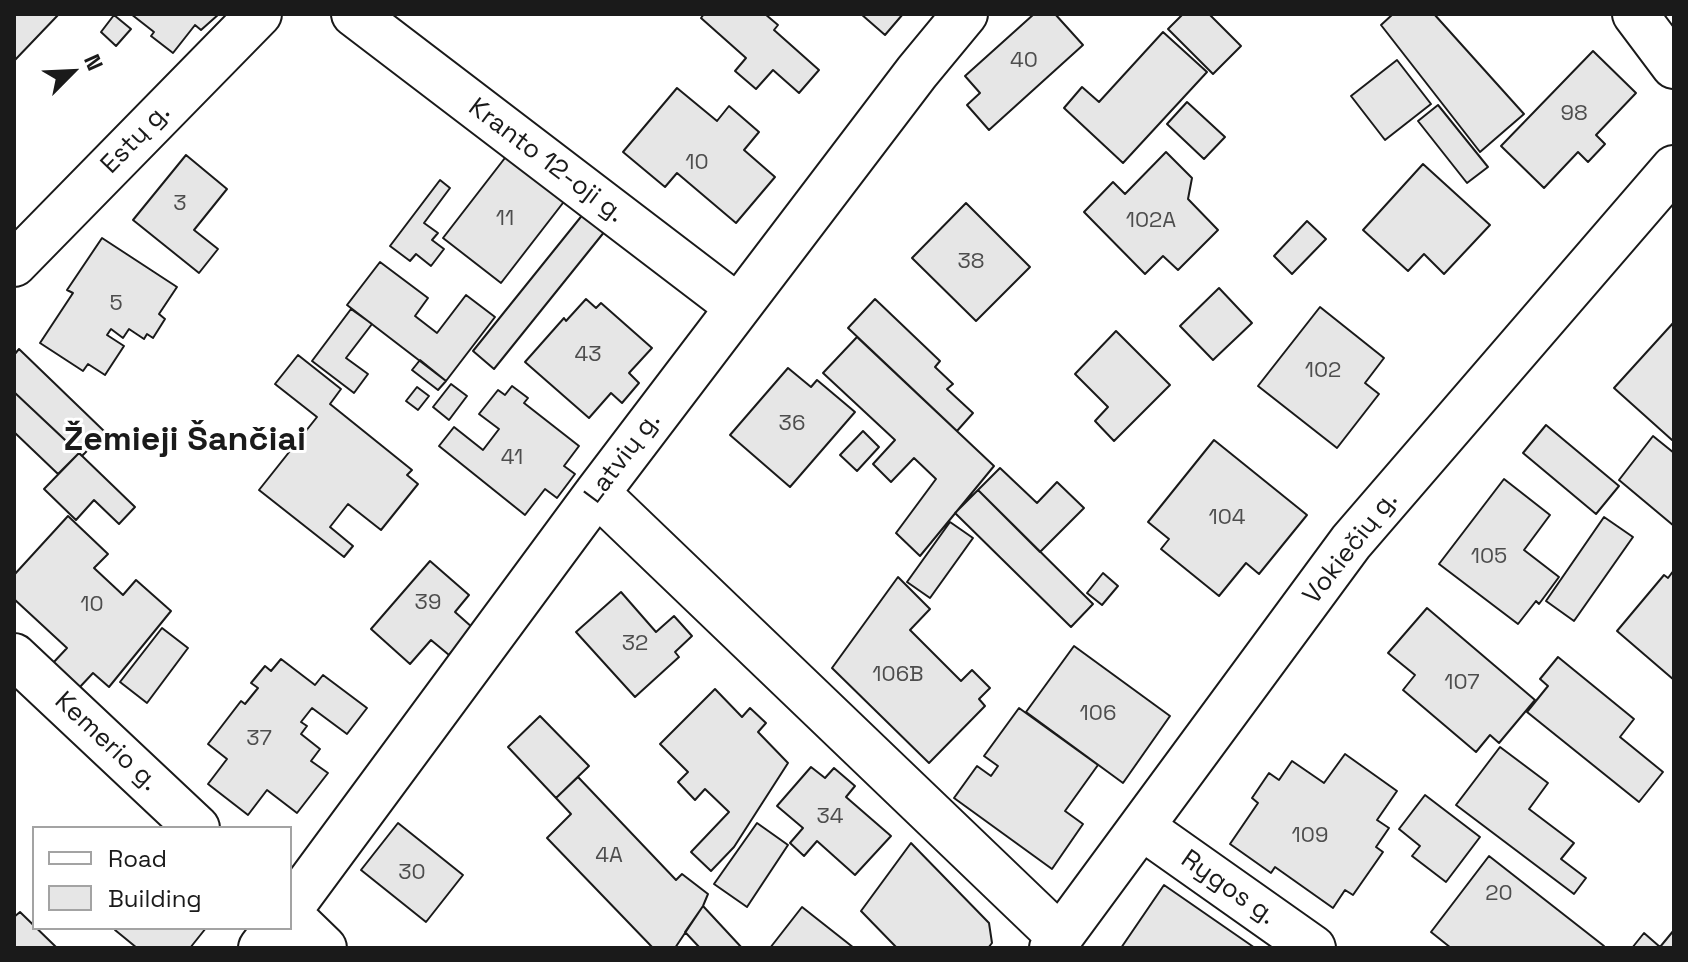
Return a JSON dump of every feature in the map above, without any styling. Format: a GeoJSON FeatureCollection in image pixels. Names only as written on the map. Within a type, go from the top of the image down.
{"type":"FeatureCollection","features":[{"type":"Feature","properties":{"kind":"street","name":"Estų g."},"geometry":{"type":"LineString","coordinates":[[14,264],[259,14]]}},
{"type":"Feature","properties":{"kind":"street","name":"Kranto 12-oji g."},"geometry":{"type":"LineString","coordinates":[[354,14],[738,307]]}},
{"type":"Feature","properties":{"kind":"street","name":"Latvių g."},"geometry":{"type":"LineString","coordinates":[[292,909],[597,493],[917,72],[965,14]]}},
{"type":"Feature","properties":{"kind":"street"},"geometry":{"type":"LineString","coordinates":[[1635,14],[1674,66]]}},
{"type":"Feature","properties":{"kind":"street","name":"Vokiečių g."},"geometry":{"type":"LineString","coordinates":[[1056,943],[1351,542],[1673,170]]}},
{"type":"Feature","properties":{"kind":"street"},"geometry":{"type":"LineString","coordinates":[[597,493],[1056,943]]}},
{"type":"Feature","properties":{"kind":"street","name":"Kemerio g."},"geometry":{"type":"LineString","coordinates":[[14,656],[195,826]]}},
{"type":"Feature","properties":{"kind":"street","name":"Rygos g."},"geometry":{"type":"LineString","coordinates":[[1143,828],[1313,948]]}},
{"type":"Feature","properties":{"kind":"street"},"geometry":{"type":"LineString","coordinates":[[292,914],[324,948]]}},
{"type":"Feature","properties":{"kind":"street"},"geometry":{"type":"LineString","coordinates":[[261,948],[274,930]]}},
{"type":"Feature","properties":{"kind":"building"},"geometry":{"type":"Polygon","coordinates":[[[14,14],[59,14],[14,61],[14,14]]]}},
{"type":"Feature","properties":{"kind":"building"},"geometry":{"type":"Polygon","coordinates":[[[131,14],[219,14],[201,30],[195,25],[173,53],[151,36],[154,32],[131,14]]]}},
{"type":"Feature","properties":{"kind":"building"},"geometry":{"type":"Polygon","coordinates":[[[704,14],[765,14],[778,25],[774,30],[819,70],[799,93],[773,70],[756,89],[735,71],[746,58],[701,18],[704,14]]]}},
{"type":"Feature","properties":{"kind":"building"},"geometry":{"type":"Polygon","coordinates":[[[861,14],[903,14],[885,35],[861,14]]]}},
{"type":"Feature","properties":{"kind":"building"},"geometry":{"type":"Polygon","coordinates":[[[1034,14],[1055,14],[1083,45],[989,130],[967,105],[980,93],[965,76],[1034,14]]]}},
{"type":"Feature","properties":{"kind":"building"},"geometry":{"type":"Polygon","coordinates":[[[1183,14],[1209,14],[1241,46],[1213,74],[1168,29],[1183,14]]]}},
{"type":"Feature","properties":{"kind":"building"},"geometry":{"type":"Polygon","coordinates":[[[1393,14],[1434,14],[1524,114],[1480,152],[1381,25],[1393,14]]]}},
{"type":"Feature","properties":{"kind":"building"},"geometry":{"type":"Polygon","coordinates":[[[114,15],[131,29],[116,46],[101,32],[114,15]]]}},
{"type":"Feature","properties":{"kind":"building"},"geometry":{"type":"Polygon","coordinates":[[[1163,32],[1207,72],[1123,163],[1064,108],[1082,87],[1099,102],[1163,32]]]}},
{"type":"Feature","properties":{"kind":"building"},"geometry":{"type":"Polygon","coordinates":[[[1593,51],[1636,93],[1596,135],[1605,144],[1588,162],[1578,152],[1544,188],[1501,146],[1593,51]]]}},
{"type":"Feature","properties":{"kind":"building"},"geometry":{"type":"Polygon","coordinates":[[[1397,60],[1431,104],[1385,140],[1351,96],[1397,60]]]}},
{"type":"Feature","properties":{"kind":"building"},"geometry":{"type":"Polygon","coordinates":[[[677,88],[717,121],[729,106],[759,132],[744,150],[775,177],[736,223],[677,173],[665,187],[623,152],[677,88]]]}},
{"type":"Feature","properties":{"kind":"building"},"geometry":{"type":"Polygon","coordinates":[[[1187,102],[1225,137],[1204,159],[1167,124],[1187,102]]]}},
{"type":"Feature","properties":{"kind":"building"},"geometry":{"type":"Polygon","coordinates":[[[1438,105],[1488,167],[1467,183],[1418,121],[1438,105]]]}},
{"type":"Feature","properties":{"kind":"building"},"geometry":{"type":"Polygon","coordinates":[[[1166,152],[1192,178],[1188,199],[1218,230],[1178,270],[1163,256],[1145,274],[1084,212],[1113,182],[1125,194],[1166,152]]]}},
{"type":"Feature","properties":{"kind":"building"},"geometry":{"type":"Polygon","coordinates":[[[508,154],[566,199],[501,283],[443,238],[508,154]]]}},
{"type":"Feature","properties":{"kind":"building"},"geometry":{"type":"Polygon","coordinates":[[[186,155],[227,189],[194,230],[218,249],[199,273],[133,220],[186,155]]]}},
{"type":"Feature","properties":{"kind":"building"},"geometry":{"type":"Polygon","coordinates":[[[1423,164],[1490,225],[1444,274],[1424,254],[1408,271],[1363,230],[1423,164]]]}},
{"type":"Feature","properties":{"kind":"building"},"geometry":{"type":"Polygon","coordinates":[[[440,180],[450,188],[424,223],[438,233],[432,240],[444,249],[431,266],[416,254],[410,261],[390,246],[440,180]]]}},
{"type":"Feature","properties":{"kind":"building"},"geometry":{"type":"Polygon","coordinates":[[[966,203],[1030,267],[976,321],[912,258],[966,203]]]}},
{"type":"Feature","properties":{"kind":"building"},"geometry":{"type":"Polygon","coordinates":[[[584,213],[605,231],[494,369],[473,351],[584,213]]]}},
{"type":"Feature","properties":{"kind":"building"},"geometry":{"type":"Polygon","coordinates":[[[1307,221],[1326,239],[1292,274],[1274,256],[1307,221]]]}},
{"type":"Feature","properties":{"kind":"building"},"geometry":{"type":"Polygon","coordinates":[[[102,238],[177,287],[159,314],[165,319],[153,338],[147,334],[144,339],[129,329],[123,338],[111,329],[107,335],[124,346],[105,375],[88,364],[83,371],[40,343],[73,293],[67,290],[102,238]]]}},
{"type":"Feature","properties":{"kind":"building"},"geometry":{"type":"Polygon","coordinates":[[[380,262],[428,298],[415,316],[437,333],[466,295],[495,317],[446,381],[347,305],[380,262]]]}},
{"type":"Feature","properties":{"kind":"building"},"geometry":{"type":"Polygon","coordinates":[[[1219,288],[1252,323],[1213,360],[1180,326],[1219,288]]]}},
{"type":"Feature","properties":{"kind":"building"},"geometry":{"type":"Polygon","coordinates":[[[586,299],[596,308],[601,303],[652,348],[629,373],[639,383],[622,403],[611,393],[589,418],[525,362],[564,318],[566,321],[586,299]]]}},
{"type":"Feature","properties":{"kind":"building"},"geometry":{"type":"Polygon","coordinates":[[[875,299],[940,361],[935,367],[953,384],[947,389],[973,413],[957,431],[848,328],[875,299]]]}},
{"type":"Feature","properties":{"kind":"building"},"geometry":{"type":"Polygon","coordinates":[[[1320,307],[1384,358],[1365,383],[1379,394],[1337,448],[1258,386],[1320,307]]]}},
{"type":"Feature","properties":{"kind":"building"},"geometry":{"type":"Polygon","coordinates":[[[351,309],[372,324],[346,358],[368,374],[354,393],[312,361],[351,309]]]}},
{"type":"Feature","properties":{"kind":"building"},"geometry":{"type":"Polygon","coordinates":[[[1674,322],[1674,438],[1672,440],[1614,388],[1674,322]]]}},
{"type":"Feature","properties":{"kind":"building"},"geometry":{"type":"Polygon","coordinates":[[[1116,331],[1170,385],[1114,441],[1095,421],[1108,407],[1075,374],[1116,331]]]}},
{"type":"Feature","properties":{"kind":"building"},"geometry":{"type":"Polygon","coordinates":[[[857,337],[994,466],[920,556],[896,533],[936,479],[914,458],[891,482],[873,464],[895,440],[823,373],[857,337]]]}},
{"type":"Feature","properties":{"kind":"building"},"geometry":{"type":"Polygon","coordinates":[[[19,349],[105,432],[82,456],[14,392],[14,355],[19,349]]]}},
{"type":"Feature","properties":{"kind":"building"},"geometry":{"type":"Polygon","coordinates":[[[298,355],[341,389],[330,404],[412,470],[407,475],[418,484],[381,530],[348,504],[330,527],[353,546],[344,557],[259,490],[317,417],[275,384],[298,355]]]}},
{"type":"Feature","properties":{"kind":"building"},"geometry":{"type":"Polygon","coordinates":[[[420,360],[446,381],[438,390],[412,370],[420,360]]]}},
{"type":"Feature","properties":{"kind":"building"},"geometry":{"type":"Polygon","coordinates":[[[788,368],[811,387],[817,380],[855,412],[790,487],[730,435],[788,368]]]}},
{"type":"Feature","properties":{"kind":"building"},"geometry":{"type":"Polygon","coordinates":[[[451,384],[467,396],[449,420],[433,407],[451,384]]]}},
{"type":"Feature","properties":{"kind":"building"},"geometry":{"type":"Polygon","coordinates":[[[512,386],[528,398],[524,403],[579,446],[564,466],[575,474],[557,498],[545,489],[525,515],[439,446],[454,427],[483,450],[499,429],[479,414],[498,390],[505,395],[512,386]]]}},
{"type":"Feature","properties":{"kind":"building"},"geometry":{"type":"Polygon","coordinates":[[[417,387],[429,396],[418,410],[406,401],[417,387]]]}},
{"type":"Feature","properties":{"kind":"building"},"geometry":{"type":"Polygon","coordinates":[[[14,392],[79,453],[58,474],[14,432],[14,392]]]}},
{"type":"Feature","properties":{"kind":"building"},"geometry":{"type":"Polygon","coordinates":[[[1546,425],[1619,486],[1596,514],[1523,453],[1546,425]]]}},
{"type":"Feature","properties":{"kind":"building"},"geometry":{"type":"Polygon","coordinates":[[[863,431],[879,447],[857,471],[840,455],[863,431]]]}},
{"type":"Feature","properties":{"kind":"building"},"geometry":{"type":"Polygon","coordinates":[[[1653,436],[1674,453],[1674,526],[1619,480],[1653,436]]]}},
{"type":"Feature","properties":{"kind":"building"},"geometry":{"type":"Polygon","coordinates":[[[1214,440],[1307,515],[1259,574],[1246,563],[1219,596],[1161,549],[1169,539],[1148,522],[1214,440]]]}},
{"type":"Feature","properties":{"kind":"building"},"geometry":{"type":"Polygon","coordinates":[[[79,453],[135,507],[119,524],[94,500],[76,520],[44,489],[79,453]]]}},
{"type":"Feature","properties":{"kind":"building"},"geometry":{"type":"Polygon","coordinates":[[[1000,468],[1037,503],[1057,482],[1084,508],[1040,552],[978,490],[1000,468]]]}},
{"type":"Feature","properties":{"kind":"building"},"geometry":{"type":"Polygon","coordinates":[[[1504,479],[1550,515],[1524,550],[1559,577],[1539,604],[1536,601],[1518,624],[1439,564],[1504,479]]]}},
{"type":"Feature","properties":{"kind":"building"},"geometry":{"type":"Polygon","coordinates":[[[978,490],[1093,604],[1071,627],[955,513],[978,490]]]}},
{"type":"Feature","properties":{"kind":"building"},"geometry":{"type":"Polygon","coordinates":[[[68,516],[108,554],[94,568],[123,595],[136,580],[171,611],[109,687],[93,673],[79,688],[53,663],[67,648],[14,599],[14,575],[68,516]]]}},
{"type":"Feature","properties":{"kind":"building"},"geometry":{"type":"Polygon","coordinates":[[[1604,517],[1633,537],[1574,621],[1546,601],[1604,517]]]}},
{"type":"Feature","properties":{"kind":"building"},"geometry":{"type":"Polygon","coordinates":[[[950,522],[973,538],[930,598],[907,582],[950,522]]]}},
{"type":"Feature","properties":{"kind":"building"},"geometry":{"type":"Polygon","coordinates":[[[430,561],[469,595],[455,612],[473,628],[449,655],[431,640],[410,664],[371,629],[430,561]]]}},
{"type":"Feature","properties":{"kind":"building"},"geometry":{"type":"Polygon","coordinates":[[[1674,570],[1674,680],[1617,631],[1664,575],[1668,578],[1674,570]]]}},
{"type":"Feature","properties":{"kind":"building"},"geometry":{"type":"Polygon","coordinates":[[[1103,573],[1118,586],[1102,605],[1087,593],[1103,573]]]}},
{"type":"Feature","properties":{"kind":"building"},"geometry":{"type":"Polygon","coordinates":[[[898,577],[930,609],[910,630],[961,681],[972,670],[990,688],[979,699],[985,706],[929,763],[832,668],[898,577]]]}},
{"type":"Feature","properties":{"kind":"building"},"geometry":{"type":"Polygon","coordinates":[[[621,592],[656,632],[674,616],[692,636],[675,652],[679,657],[635,697],[576,632],[621,592]]]}},
{"type":"Feature","properties":{"kind":"building"},"geometry":{"type":"Polygon","coordinates":[[[1427,608],[1535,700],[1499,743],[1490,735],[1476,752],[1403,690],[1415,675],[1388,653],[1427,608]]]}},
{"type":"Feature","properties":{"kind":"building"},"geometry":{"type":"Polygon","coordinates":[[[162,628],[188,648],[147,703],[120,682],[162,628]]]}},
{"type":"Feature","properties":{"kind":"building"},"geometry":{"type":"Polygon","coordinates":[[[1074,646],[1170,716],[1123,783],[1026,712],[1074,646]]]}},
{"type":"Feature","properties":{"kind":"building"},"geometry":{"type":"Polygon","coordinates":[[[1558,657],[1634,719],[1620,737],[1663,772],[1639,802],[1527,712],[1548,686],[1540,679],[1558,657]]]}},
{"type":"Feature","properties":{"kind":"building"},"geometry":{"type":"Polygon","coordinates":[[[281,659],[315,685],[323,675],[367,708],[347,734],[312,708],[301,722],[307,726],[301,734],[320,749],[311,761],[328,773],[297,813],[267,790],[248,815],[208,784],[227,759],[208,744],[241,701],[245,704],[258,688],[251,683],[265,666],[271,671],[281,659]]]}},
{"type":"Feature","properties":{"kind":"building"},"geometry":{"type":"Polygon","coordinates":[[[715,689],[742,717],[750,708],[766,723],[758,732],[788,763],[734,847],[711,871],[691,852],[729,812],[705,789],[695,800],[678,782],[688,772],[660,744],[715,689]]]}},
{"type":"Feature","properties":{"kind":"building"},"geometry":{"type":"Polygon","coordinates":[[[1019,708],[1098,765],[1065,811],[1083,824],[1052,869],[954,798],[977,766],[991,776],[998,766],[984,756],[1019,708]]]}},
{"type":"Feature","properties":{"kind":"building"},"geometry":{"type":"Polygon","coordinates":[[[540,716],[589,766],[556,798],[508,747],[540,716]]]}},
{"type":"Feature","properties":{"kind":"building"},"geometry":{"type":"Polygon","coordinates":[[[1500,747],[1548,783],[1529,809],[1574,843],[1561,859],[1586,878],[1574,894],[1456,805],[1500,747]]]}},
{"type":"Feature","properties":{"kind":"building"},"geometry":{"type":"Polygon","coordinates":[[[1345,754],[1397,791],[1377,820],[1389,828],[1376,847],[1383,852],[1353,895],[1345,890],[1333,908],[1275,867],[1271,873],[1230,844],[1258,803],[1252,798],[1269,773],[1279,780],[1292,761],[1324,783],[1345,754]]]}},
{"type":"Feature","properties":{"kind":"building"},"geometry":{"type":"Polygon","coordinates":[[[811,767],[825,778],[834,768],[855,786],[846,797],[891,836],[855,875],[817,841],[804,856],[790,843],[803,828],[777,806],[811,767]]]}},
{"type":"Feature","properties":{"kind":"building"},"geometry":{"type":"Polygon","coordinates":[[[578,777],[676,880],[682,874],[708,894],[675,948],[653,948],[547,838],[571,814],[556,798],[578,777]]]}},
{"type":"Feature","properties":{"kind":"building"},"geometry":{"type":"Polygon","coordinates":[[[1425,795],[1480,837],[1446,882],[1412,856],[1420,846],[1399,829],[1425,795]]]}},
{"type":"Feature","properties":{"kind":"building"},"geometry":{"type":"Polygon","coordinates":[[[398,823],[463,875],[426,922],[361,870],[398,823]]]}},
{"type":"Feature","properties":{"kind":"building"},"geometry":{"type":"Polygon","coordinates":[[[757,823],[788,845],[747,907],[714,884],[757,823]]]}},
{"type":"Feature","properties":{"kind":"building"},"geometry":{"type":"Polygon","coordinates":[[[911,843],[989,923],[992,943],[988,948],[897,948],[861,911],[911,843]]]}},
{"type":"Feature","properties":{"kind":"building"},"geometry":{"type":"Polygon","coordinates":[[[1489,856],[1604,946],[1451,948],[1431,932],[1489,856]]]}},
{"type":"Feature","properties":{"kind":"building"},"geometry":{"type":"Polygon","coordinates":[[[1164,885],[1255,948],[1121,948],[1164,885]]]}},
{"type":"Feature","properties":{"kind":"building"},"geometry":{"type":"Polygon","coordinates":[[[703,906],[742,948],[700,948],[685,932],[703,906]]]}},
{"type":"Feature","properties":{"kind":"building"},"geometry":{"type":"Polygon","coordinates":[[[802,907],[854,948],[770,948],[802,907]]]}},
{"type":"Feature","properties":{"kind":"building"},"geometry":{"type":"Polygon","coordinates":[[[20,912],[32,924],[32,930],[39,930],[56,947],[14,948],[14,917],[20,912]]]}},
{"type":"Feature","properties":{"kind":"building"},"geometry":{"type":"Polygon","coordinates":[[[115,930],[204,930],[190,948],[137,948],[115,930]]]}},
{"type":"Feature","properties":{"kind":"building"},"geometry":{"type":"Polygon","coordinates":[[[1674,930],[1674,948],[1632,948],[1644,933],[1660,947],[1674,930]]]}},
{"type":"Feature","properties":{"kind":"district","name":"Žemieji Šančiai"},"geometry":{"type":"Point","coordinates":[185,441]}}]}
